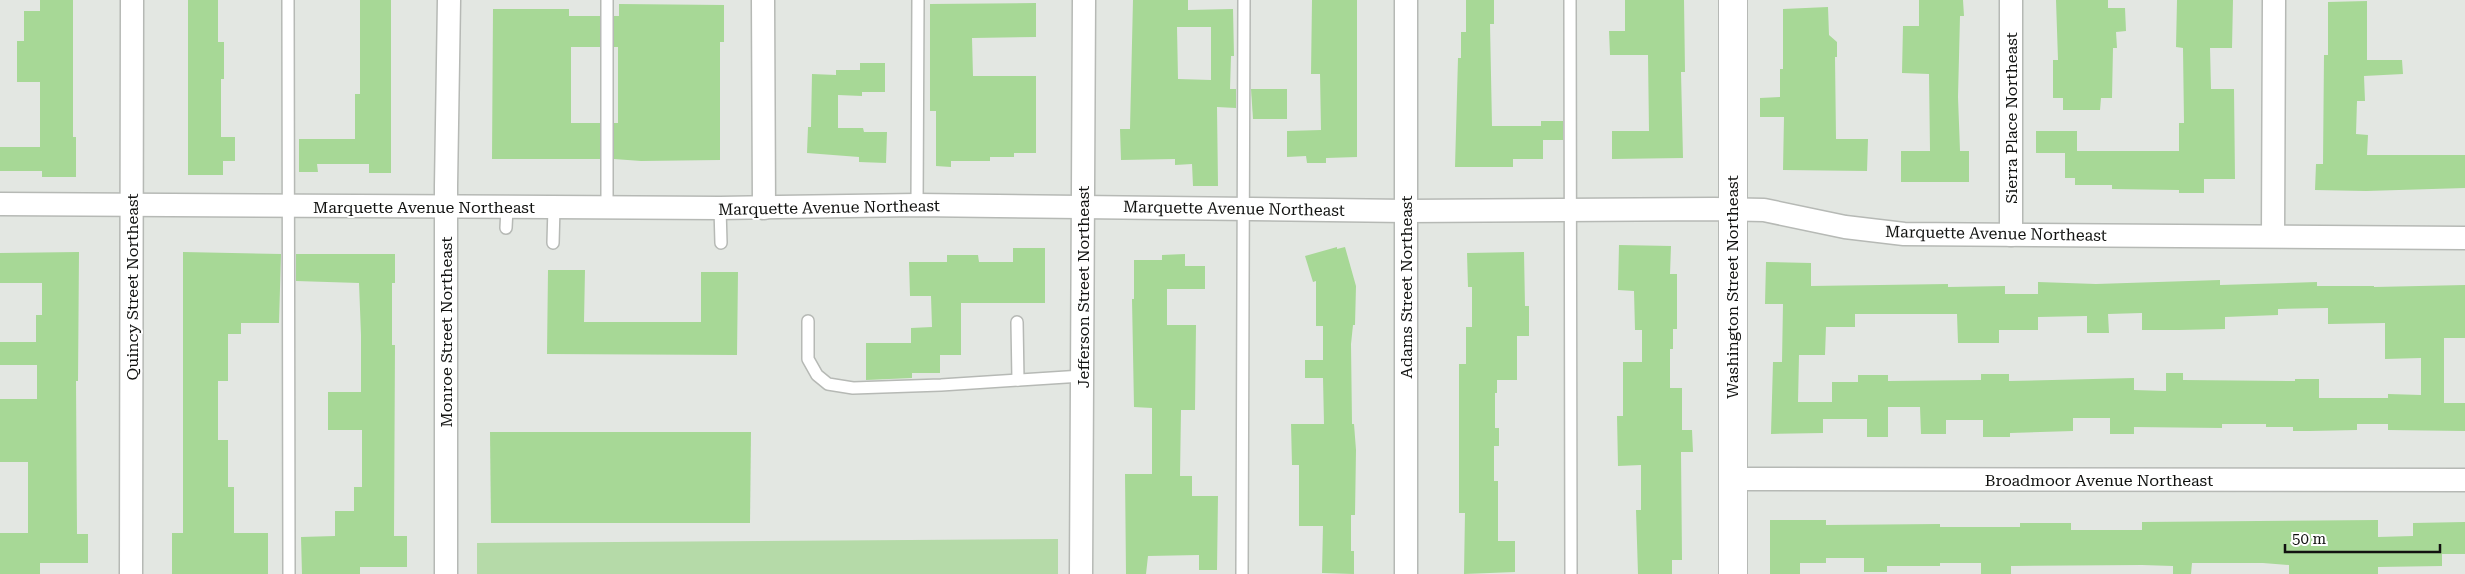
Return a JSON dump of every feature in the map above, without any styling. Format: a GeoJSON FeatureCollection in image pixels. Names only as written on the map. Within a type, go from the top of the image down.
{"type":"FeatureCollection","features":[{"type":"Feature","properties":{"kind":"street","name":"Quincy Street Northeast"},"geometry":{"type":"LineString","coordinates":[[130,574],[133,204],[132,0]]}},
{"type":"Feature","properties":{"kind":"street","name":"Monroe Street Northeast"},"geometry":{"type":"LineString","coordinates":[[446,574],[446,156],[449,0]]}},
{"type":"Feature","properties":{"kind":"street"},"geometry":{"type":"LineString","coordinates":[[763,0],[764,208]]}},
{"type":"Feature","properties":{"kind":"street","name":"Jefferson Street Northeast"},"geometry":{"type":"LineString","coordinates":[[1081,574],[1084,0]]}},
{"type":"Feature","properties":{"kind":"street","name":"Adams Street Northeast"},"geometry":{"type":"LineString","coordinates":[[1406,0],[1406,574]]}},
{"type":"Feature","properties":{"kind":"street","name":"Washington Street Northeast"},"geometry":{"type":"LineString","coordinates":[[1733,0],[1733,574]]}},
{"type":"Feature","properties":{"kind":"street","name":"Sierra Place Northeast"},"geometry":{"type":"LineString","coordinates":[[2011,0],[2011,235]]}},
{"type":"Feature","properties":{"kind":"street"},"geometry":{"type":"LineString","coordinates":[[2272,236],[2274,0]]}},
{"type":"Feature","properties":{"kind":"street","name":"Marquette Avenue Northeast"},"geometry":{"type":"LineString","coordinates":[[0,204],[446,207],[507,218],[554,207],[764,208],[917,205],[1406,211],[1732,209],[1764,210],[1845,227],[1904,234],[2465,238]]}},
{"type":"Feature","properties":{"kind":"street","name":"Broadmoor Avenue Northeast"},"geometry":{"type":"LineString","coordinates":[[1733,479],[2465,480]]}},
{"type":"Feature","properties":{"kind":"lane"},"geometry":{"type":"LineString","coordinates":[[288,0],[289,574]]}},
{"type":"Feature","properties":{"kind":"lane"},"geometry":{"type":"LineString","coordinates":[[607,0],[607,208]]}},
{"type":"Feature","properties":{"kind":"lane"},"geometry":{"type":"LineString","coordinates":[[917,205],[918,0]]}},
{"type":"Feature","properties":{"kind":"lane"},"geometry":{"type":"LineString","coordinates":[[1242,574],[1244,0]]}},
{"type":"Feature","properties":{"kind":"lane"},"geometry":{"type":"LineString","coordinates":[[1570,0],[1571,574]]}},
{"type":"Feature","properties":{"kind":"lane"},"geometry":{"type":"LineString","coordinates":[[553,243],[554,207]]}},
{"type":"Feature","properties":{"kind":"lane"},"geometry":{"type":"LineString","coordinates":[[720,208],[721,243]]}},
{"type":"Feature","properties":{"kind":"lane"},"geometry":{"type":"LineString","coordinates":[[808,321],[808,359],[817,375],[828,384],[853,388],[1082,376]]}},
{"type":"Feature","properties":{"kind":"lane"},"geometry":{"type":"LineString","coordinates":[[1017,322],[1018,380]]}},
{"type":"Feature","properties":{"kind":"green space"},"geometry":{"type":"Polygon","coordinates":[[[1058,539],[1058,574],[477,574],[477,543],[1058,539]]]}},
{"type":"Feature","properties":{"kind":"building"},"geometry":{"type":"Polygon","coordinates":[[[40,0],[73,0],[73,137],[76,137],[76,177],[42,177],[42,171],[0,171],[0,147],[40,147],[40,82],[17,82],[17,41],[24,41],[24,11],[40,11],[40,0]]]}},
{"type":"Feature","properties":{"kind":"building"},"geometry":{"type":"Polygon","coordinates":[[[188,0],[218,0],[218,42],[224,42],[224,79],[221,79],[221,137],[235,137],[235,161],[223,161],[223,175],[188,175],[188,0]]]}},
{"type":"Feature","properties":{"kind":"building"},"geometry":{"type":"Polygon","coordinates":[[[360,0],[391,0],[391,173],[369,173],[369,164],[317,164],[318,172],[299,172],[299,139],[355,139],[355,94],[360,94],[360,0]]]}},
{"type":"Feature","properties":{"kind":"building"},"geometry":{"type":"Polygon","coordinates":[[[1133,0],[1188,0],[1188,10],[1233,9],[1234,56],[1231,56],[1230,89],[1236,89],[1236,108],[1217,107],[1218,186],[1193,186],[1192,164],[1175,165],[1175,159],[1121,160],[1120,129],[1130,129],[1133,0]],[[1177,27],[1178,79],[1211,80],[1211,27],[1177,27]]]}},
{"type":"Feature","properties":{"kind":"building"},"geometry":{"type":"Polygon","coordinates":[[[1312,0],[1357,0],[1357,157],[1326,158],[1326,163],[1307,163],[1306,156],[1287,157],[1287,131],[1321,130],[1320,74],[1311,74],[1312,0]]]}},
{"type":"Feature","properties":{"kind":"building"},"geometry":{"type":"Polygon","coordinates":[[[1466,0],[1494,0],[1494,24],[1490,24],[1492,126],[1541,126],[1541,121],[1563,121],[1563,140],[1543,140],[1543,159],[1513,159],[1513,167],[1455,167],[1458,58],[1461,58],[1461,32],[1466,32],[1466,0]]]}},
{"type":"Feature","properties":{"kind":"building"},"geometry":{"type":"Polygon","coordinates":[[[1625,0],[1684,0],[1685,72],[1681,72],[1683,158],[1612,159],[1612,131],[1649,131],[1648,55],[1610,55],[1609,31],[1625,31],[1625,0]]]}},
{"type":"Feature","properties":{"kind":"building"},"geometry":{"type":"Polygon","coordinates":[[[1919,0],[1963,0],[1964,16],[1960,16],[1958,97],[1960,151],[1969,151],[1969,182],[1901,182],[1901,151],[1930,151],[1929,74],[1902,73],[1903,26],[1919,26],[1919,0]]]}},
{"type":"Feature","properties":{"kind":"building"},"geometry":{"type":"Polygon","coordinates":[[[2056,0],[2108,0],[2108,8],[2125,8],[2126,31],[2116,32],[2117,48],[2113,48],[2112,98],[2101,98],[2100,110],[2063,110],[2063,98],[2053,98],[2053,60],[2058,60],[2056,0]]]}},
{"type":"Feature","properties":{"kind":"building"},"geometry":{"type":"Polygon","coordinates":[[[2177,0],[2233,0],[2232,48],[2210,48],[2211,89],[2234,89],[2235,179],[2204,179],[2204,193],[2179,193],[2179,190],[2112,189],[2112,185],[2075,185],[2075,178],[2065,178],[2065,153],[2036,153],[2036,131],[2077,131],[2077,151],[2179,151],[2179,123],[2184,123],[2183,48],[2176,47],[2177,0]]]}},
{"type":"Feature","properties":{"kind":"building"},"geometry":{"type":"Polygon","coordinates":[[[2367,1],[2367,60],[2402,60],[2403,74],[2364,76],[2365,101],[2357,101],[2356,134],[2368,135],[2367,155],[2465,155],[2465,188],[2366,191],[2315,190],[2316,164],[2323,164],[2324,55],[2328,55],[2328,2],[2367,1]]]}},
{"type":"Feature","properties":{"kind":"building"},"geometry":{"type":"Polygon","coordinates":[[[1036,3],[1036,37],[972,38],[973,76],[1036,76],[1036,153],[1014,153],[1014,157],[990,157],[990,161],[951,161],[951,167],[936,166],[936,111],[930,111],[930,4],[1036,3]]]}},
{"type":"Feature","properties":{"kind":"building"},"geometry":{"type":"Polygon","coordinates":[[[619,4],[724,5],[724,42],[720,42],[720,160],[641,161],[614,159],[614,123],[618,123],[618,47],[614,47],[614,16],[619,16],[619,4]]]}},
{"type":"Feature","properties":{"kind":"building"},"geometry":{"type":"Polygon","coordinates":[[[1828,7],[1829,35],[1837,42],[1837,57],[1835,57],[1836,139],[1868,139],[1867,171],[1783,170],[1784,117],[1760,117],[1760,98],[1780,97],[1780,69],[1783,69],[1783,9],[1828,7]]]}},
{"type":"Feature","properties":{"kind":"building"},"geometry":{"type":"Polygon","coordinates":[[[493,9],[569,9],[569,16],[600,16],[600,47],[571,47],[571,123],[600,123],[600,159],[492,159],[493,9]]]}},
{"type":"Feature","properties":{"kind":"building"},"geometry":{"type":"Polygon","coordinates":[[[860,63],[885,63],[885,92],[862,92],[862,96],[838,95],[838,128],[863,128],[864,132],[887,132],[886,163],[859,162],[859,157],[807,153],[808,127],[811,127],[812,74],[836,75],[836,70],[860,70],[860,63]]]}},
{"type":"Feature","properties":{"kind":"building"},"geometry":{"type":"Polygon","coordinates":[[[1251,89],[1287,89],[1287,119],[1253,119],[1251,89]]]}},
{"type":"Feature","properties":{"kind":"building"},"geometry":{"type":"Polygon","coordinates":[[[1619,245],[1671,246],[1670,274],[1677,274],[1677,329],[1673,329],[1673,349],[1670,349],[1670,388],[1682,388],[1682,430],[1692,430],[1693,452],[1681,452],[1682,560],[1672,560],[1672,574],[1638,574],[1636,510],[1641,510],[1641,465],[1618,466],[1617,416],[1623,416],[1623,362],[1642,362],[1642,330],[1635,330],[1634,291],[1618,290],[1619,245]]]}},
{"type":"Feature","properties":{"kind":"building"},"geometry":{"type":"Polygon","coordinates":[[[1337,247],[1337,249],[1345,247],[1356,286],[1355,325],[1353,325],[1351,344],[1352,424],[1354,424],[1356,450],[1355,515],[1351,515],[1351,551],[1354,551],[1354,574],[1322,573],[1323,526],[1299,526],[1299,465],[1292,465],[1291,424],[1324,424],[1323,378],[1305,378],[1305,360],[1323,360],[1323,326],[1316,326],[1316,281],[1313,282],[1305,256],[1337,247]]]}},
{"type":"Feature","properties":{"kind":"building"},"geometry":{"type":"Polygon","coordinates":[[[1013,248],[1045,248],[1045,303],[961,303],[961,355],[940,355],[940,373],[912,373],[912,378],[866,380],[866,343],[911,343],[911,328],[932,327],[931,296],[910,296],[909,262],[947,262],[947,255],[978,255],[979,262],[1013,262],[1013,248]]]}},
{"type":"Feature","properties":{"kind":"building"},"geometry":{"type":"Polygon","coordinates":[[[79,252],[78,381],[76,381],[77,534],[88,534],[88,563],[40,563],[40,574],[0,574],[0,533],[28,533],[28,462],[0,462],[0,399],[37,399],[37,365],[0,365],[0,342],[36,342],[36,315],[42,315],[42,283],[0,283],[0,253],[79,252]]]}},
{"type":"Feature","properties":{"kind":"building"},"geometry":{"type":"Polygon","coordinates":[[[183,252],[281,254],[279,323],[241,323],[241,334],[228,334],[228,381],[218,381],[218,440],[228,440],[228,487],[234,487],[234,533],[268,533],[268,574],[172,574],[172,533],[183,533],[183,252]]]}},
{"type":"Feature","properties":{"kind":"building"},"geometry":{"type":"Polygon","coordinates":[[[1524,252],[1525,306],[1529,306],[1529,336],[1517,336],[1517,380],[1497,380],[1497,393],[1495,393],[1495,428],[1499,428],[1499,446],[1494,446],[1494,481],[1498,481],[1498,541],[1515,541],[1515,572],[1464,574],[1465,513],[1459,513],[1459,364],[1466,364],[1466,327],[1472,327],[1472,287],[1468,287],[1467,253],[1524,252]]]}},
{"type":"Feature","properties":{"kind":"building"},"geometry":{"type":"Polygon","coordinates":[[[296,254],[395,254],[395,283],[392,283],[392,345],[395,345],[394,536],[407,536],[407,567],[360,567],[360,574],[302,574],[301,537],[335,536],[335,511],[354,511],[354,487],[362,487],[362,430],[328,430],[328,392],[361,392],[361,335],[359,283],[296,281],[296,254]]]}},
{"type":"Feature","properties":{"kind":"building"},"geometry":{"type":"Polygon","coordinates":[[[1185,254],[1185,266],[1205,266],[1205,289],[1167,289],[1167,325],[1196,325],[1195,410],[1181,410],[1180,476],[1192,476],[1192,496],[1218,496],[1217,570],[1199,570],[1199,555],[1148,556],[1146,574],[1126,574],[1125,474],[1152,474],[1152,408],[1134,407],[1132,299],[1134,299],[1134,260],[1162,260],[1162,255],[1185,254]]]}},
{"type":"Feature","properties":{"kind":"building"},"geometry":{"type":"Polygon","coordinates":[[[1766,262],[1811,263],[1811,286],[1948,284],[1948,287],[2005,286],[2005,294],[2038,294],[2038,282],[2096,284],[2220,280],[2220,285],[2317,282],[2317,286],[2465,285],[2465,338],[2444,338],[2444,403],[2465,403],[2465,431],[2388,430],[2388,424],[2357,424],[2357,430],[2293,431],[2293,427],[2266,427],[2266,424],[2222,424],[2222,428],[2134,427],[2134,434],[2110,434],[2110,418],[2073,418],[2073,431],[2010,433],[2010,437],[1983,437],[1983,420],[1946,420],[1946,434],[1921,434],[1920,407],[1888,407],[1888,437],[1867,437],[1867,419],[1823,419],[1823,433],[1771,434],[1773,362],[1782,362],[1783,304],[1765,304],[1766,262]],[[2328,308],[2278,309],[2278,315],[2225,317],[2225,329],[2142,330],[2142,313],[2108,314],[2109,333],[2087,333],[2087,316],[2038,317],[2038,330],[1999,330],[1999,343],[1958,343],[1957,314],[1855,314],[1855,327],[1826,327],[1825,355],[1799,355],[1798,402],[1832,402],[1832,382],[1858,382],[1858,375],[1888,375],[1888,381],[1981,380],[1981,374],[2009,374],[2009,381],[2134,378],[2134,390],[2166,391],[2166,373],[2183,373],[2183,380],[2295,381],[2295,379],[2319,379],[2319,398],[2388,398],[2388,394],[2421,395],[2421,358],[2385,359],[2385,323],[2328,324],[2328,308]]]}},
{"type":"Feature","properties":{"kind":"building"},"geometry":{"type":"Polygon","coordinates":[[[548,270],[585,270],[584,322],[701,322],[701,272],[738,272],[737,355],[547,354],[548,270]]]}},
{"type":"Feature","properties":{"kind":"building"},"geometry":{"type":"Polygon","coordinates":[[[490,432],[751,432],[750,523],[491,523],[490,432]]]}},
{"type":"Feature","properties":{"kind":"building"},"geometry":{"type":"Polygon","coordinates":[[[1770,520],[1826,520],[1826,525],[1940,524],[1940,527],[2020,527],[2020,523],[2071,523],[2071,530],[2142,530],[2142,522],[2378,520],[2378,537],[2413,536],[2413,523],[2465,522],[2465,554],[2442,554],[2442,566],[2378,567],[2378,574],[2289,574],[2289,565],[2263,563],[2192,563],[2191,574],[2173,574],[2173,566],[2142,565],[2011,566],[2011,574],[1981,574],[1981,563],[1940,563],[1940,566],[1887,566],[1887,572],[1864,572],[1864,558],[1826,558],[1826,563],[1800,563],[1800,574],[1770,574],[1770,520]]]}}]}
